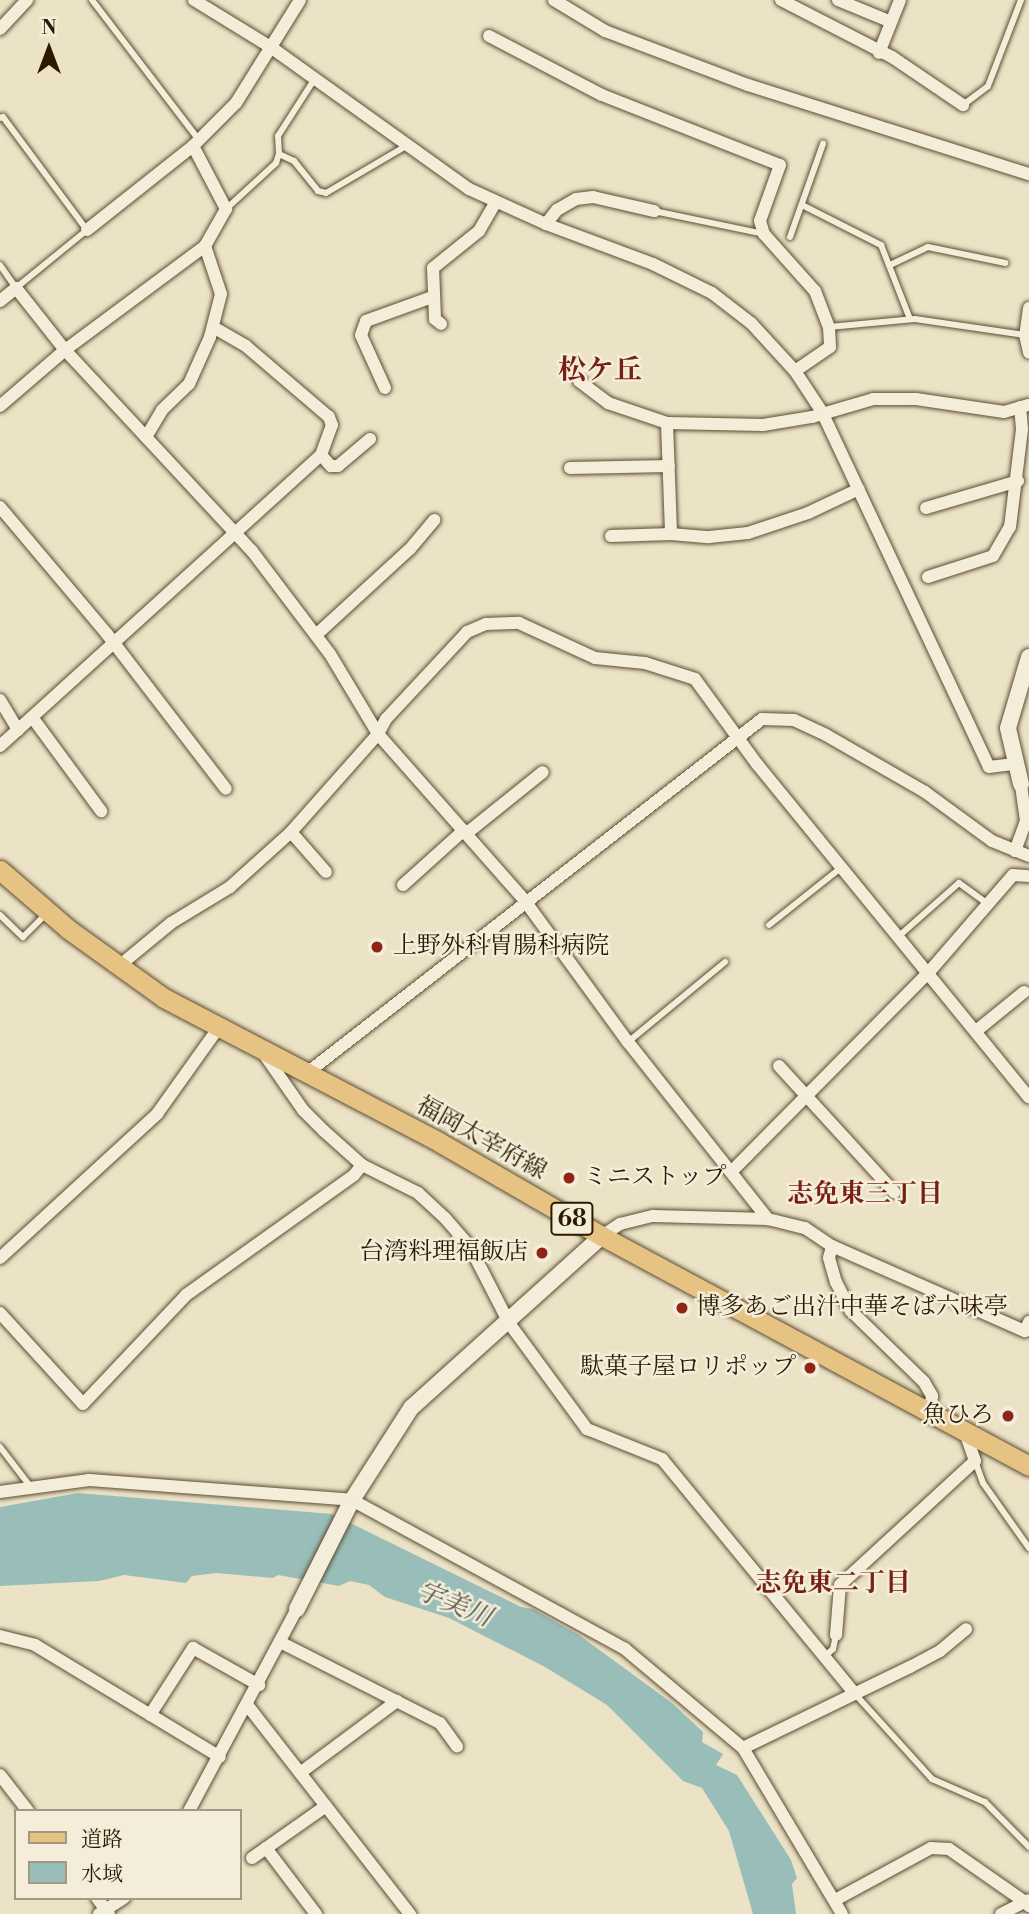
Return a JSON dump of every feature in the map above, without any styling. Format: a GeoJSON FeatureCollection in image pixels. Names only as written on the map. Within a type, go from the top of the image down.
{"type":"FeatureCollection","features":[{"type":"Feature","properties":{"kind":"main road","name":"福岡太宰府線"},"geometry":{"type":"LineString","coordinates":[[0,870],[47,912],[164,998],[439,1142],[602,1236],[1029,1466]]}},
{"type":"Feature","properties":{"kind":"street"},"geometry":{"type":"LineString","coordinates":[[0,29],[27,0]]}},
{"type":"Feature","properties":{"kind":"street"},"geometry":{"type":"LineString","coordinates":[[194,0],[214,7],[406,145],[495,203],[653,264],[712,293],[751,323],[795,371],[822,411],[989,767],[1015,764]]}},
{"type":"Feature","properties":{"kind":"street"},"geometry":{"type":"LineString","coordinates":[[87,230],[196,143],[236,103],[300,0]]}},
{"type":"Feature","properties":{"kind":"street"},"geometry":{"type":"LineString","coordinates":[[554,0],[605,31],[748,85],[1029,174]]}},
{"type":"Feature","properties":{"kind":"street"},"geometry":{"type":"LineString","coordinates":[[781,0],[879,53],[892,57],[963,105]]}},
{"type":"Feature","properties":{"kind":"street"},"geometry":{"type":"LineString","coordinates":[[838,0],[891,22]]}},
{"type":"Feature","properties":{"kind":"street"},"geometry":{"type":"LineString","coordinates":[[879,53],[900,0]]}},
{"type":"Feature","properties":{"kind":"street"},"geometry":{"type":"LineString","coordinates":[[489,36],[601,95],[780,165],[760,221],[764,234],[815,291],[829,327],[830,347],[795,371]]}},
{"type":"Feature","properties":{"kind":"street"},"geometry":{"type":"LineString","coordinates":[[0,406],[65,350],[205,246],[226,209],[196,143]]}},
{"type":"Feature","properties":{"kind":"street"},"geometry":{"type":"LineString","coordinates":[[546,224],[557,210],[576,199],[593,197],[654,211]]}},
{"type":"Feature","properties":{"kind":"street"},"geometry":{"type":"LineString","coordinates":[[441,324],[435,319],[432,297],[433,268],[479,231],[495,203]]}},
{"type":"Feature","properties":{"kind":"street"},"geometry":{"type":"LineString","coordinates":[[146,436],[162,410],[189,384],[213,327],[220,294],[205,246]]}},
{"type":"Feature","properties":{"kind":"street"},"geometry":{"type":"LineString","coordinates":[[0,301],[16,288],[65,350],[146,436],[232,535],[251,551],[316,635],[378,734],[525,901],[628,1042],[768,1219]]}},
{"type":"Feature","properties":{"kind":"street"},"geometry":{"type":"LineString","coordinates":[[385,388],[361,335],[366,321],[432,297]]}},
{"type":"Feature","properties":{"kind":"street"},"geometry":{"type":"LineString","coordinates":[[1029,308],[1025,335],[1029,353]]}},
{"type":"Feature","properties":{"kind":"street"},"geometry":{"type":"LineString","coordinates":[[0,746],[321,455],[332,425],[329,417],[246,346],[213,327]]}},
{"type":"Feature","properties":{"kind":"street"},"geometry":{"type":"LineString","coordinates":[[579,381],[607,403],[667,424],[763,425],[812,417],[822,411],[873,399],[916,399],[1004,412],[1024,406],[1018,481],[1010,527],[993,556],[928,577]]}},
{"type":"Feature","properties":{"kind":"street"},"geometry":{"type":"LineString","coordinates":[[667,424],[671,534]]}},
{"type":"Feature","properties":{"kind":"street"},"geometry":{"type":"LineString","coordinates":[[321,455],[331,466],[338,466],[370,439]]}},
{"type":"Feature","properties":{"kind":"street"},"geometry":{"type":"LineString","coordinates":[[570,468],[669,466]]}},
{"type":"Feature","properties":{"kind":"street"},"geometry":{"type":"LineString","coordinates":[[926,508],[1018,481]]}},
{"type":"Feature","properties":{"kind":"street"},"geometry":{"type":"LineString","coordinates":[[611,536],[748,533],[808,513],[859,489]]}},
{"type":"Feature","properties":{"kind":"street"},"geometry":{"type":"LineString","coordinates":[[0,507],[113,643],[226,789]]}},
{"type":"Feature","properties":{"kind":"street"},"geometry":{"type":"LineString","coordinates":[[316,635],[410,549],[434,520]]}},
{"type":"Feature","properties":{"kind":"street"},"geometry":{"type":"LineString","coordinates":[[119,966],[171,922],[230,887],[291,832],[378,734],[386,719],[467,632],[486,624],[519,623],[596,658],[645,663],[695,679],[735,737],[1029,1097]]}},
{"type":"Feature","properties":{"kind":"street"},"geometry":{"type":"LineString","coordinates":[[1015,851],[1026,821],[1025,790],[1015,764],[1008,728],[1029,657]]}},
{"type":"Feature","properties":{"kind":"street"},"geometry":{"type":"LineString","coordinates":[[0,700],[18,730]]}},
{"type":"Feature","properties":{"kind":"street"},"geometry":{"type":"LineString","coordinates":[[32,717],[101,811]]}},
{"type":"Feature","properties":{"kind":"street"},"geometry":{"type":"LineString","coordinates":[[307,1073],[735,737],[762,719],[794,720],[925,792],[992,841],[1029,856]]}},
{"type":"Feature","properties":{"kind":"street"},"geometry":{"type":"LineString","coordinates":[[403,885],[542,772]]}},
{"type":"Feature","properties":{"kind":"street"},"geometry":{"type":"LineString","coordinates":[[291,832],[326,872]]}},
{"type":"Feature","properties":{"kind":"street"},"geometry":{"type":"LineString","coordinates":[[732,1171],[929,972],[990,906],[1013,875],[1029,876]]}},
{"type":"Feature","properties":{"kind":"street"},"geometry":{"type":"LineString","coordinates":[[976,1031],[1024,992]]}},
{"type":"Feature","properties":{"kind":"street"},"geometry":{"type":"LineString","coordinates":[[0,1258],[157,1114],[219,1027]]}},
{"type":"Feature","properties":{"kind":"street"},"geometry":{"type":"LineString","coordinates":[[260,1049],[303,1110],[362,1165],[418,1193],[445,1218],[470,1247],[509,1323],[587,1429],[662,1458],[855,1694]]}},
{"type":"Feature","properties":{"kind":"street"},"geometry":{"type":"LineString","coordinates":[[779,1066],[804,1098],[894,1192]]}},
{"type":"Feature","properties":{"kind":"street"},"geometry":{"type":"LineString","coordinates":[[0,1313],[83,1404],[186,1295],[354,1175],[362,1165]]}},
{"type":"Feature","properties":{"kind":"street"},"geometry":{"type":"LineString","coordinates":[[190,1809],[259,1685],[352,1500],[411,1409],[602,1236],[620,1224],[653,1216],[768,1219],[806,1228],[832,1246],[1028,1328]]}},
{"type":"Feature","properties":{"kind":"street"},"geometry":{"type":"LineString","coordinates":[[832,1246],[830,1258],[836,1282],[851,1311],[924,1382],[932,1396],[930,1413]]}},
{"type":"Feature","properties":{"kind":"street"},"geometry":{"type":"LineString","coordinates":[[836,1635],[839,1585],[975,1461],[965,1432]]}},
{"type":"Feature","properties":{"kind":"street"},"geometry":{"type":"LineString","coordinates":[[0,1492],[89,1480],[352,1500],[625,1650],[743,1748],[837,1899],[842,1914]]}},
{"type":"Feature","properties":{"kind":"street"},"geometry":{"type":"LineString","coordinates":[[743,1748],[940,1651],[966,1629]]}},
{"type":"Feature","properties":{"kind":"street"},"geometry":{"type":"LineString","coordinates":[[0,1636],[35,1645],[220,1757]]}},
{"type":"Feature","properties":{"kind":"street"},"geometry":{"type":"LineString","coordinates":[[280,1642],[440,1723],[457,1746]]}},
{"type":"Feature","properties":{"kind":"street"},"geometry":{"type":"LineString","coordinates":[[150,1715],[193,1648],[259,1685]]}},
{"type":"Feature","properties":{"kind":"street"},"geometry":{"type":"LineString","coordinates":[[300,1773],[397,1701]]}},
{"type":"Feature","properties":{"kind":"street"},"geometry":{"type":"LineString","coordinates":[[248,1706],[410,1914]]}},
{"type":"Feature","properties":{"kind":"street"},"geometry":{"type":"LineString","coordinates":[[0,1775],[26,1809]]}},
{"type":"Feature","properties":{"kind":"street"},"geometry":{"type":"LineString","coordinates":[[252,1858],[326,1806]]}},
{"type":"Feature","properties":{"kind":"street"},"geometry":{"type":"LineString","coordinates":[[266,1848],[316,1914]]}},
{"type":"Feature","properties":{"kind":"street"},"geometry":{"type":"LineString","coordinates":[[837,1899],[931,1849],[950,1849],[1027,1902]]}},
{"type":"Feature","properties":{"kind":"street"},"geometry":{"type":"LineString","coordinates":[[105,1913],[121,1900]]}},
{"type":"Feature","properties":{"kind":"street"},"geometry":{"type":"LineString","coordinates":[[1001,1914],[1027,1902]]}},
{"type":"Feature","properties":{"kind":"lane"},"geometry":{"type":"LineString","coordinates":[[92,0],[196,143]]}},
{"type":"Feature","properties":{"kind":"lane"},"geometry":{"type":"LineString","coordinates":[[963,105],[988,86],[1021,0]]}},
{"type":"Feature","properties":{"kind":"lane"},"geometry":{"type":"LineString","coordinates":[[226,209],[276,163],[279,154],[278,136],[314,80]]}},
{"type":"Feature","properties":{"kind":"lane"},"geometry":{"type":"LineString","coordinates":[[0,118],[3,117],[87,230],[16,288],[0,265]]}},
{"type":"Feature","properties":{"kind":"lane"},"geometry":{"type":"LineString","coordinates":[[790,237],[823,144]]}},
{"type":"Feature","properties":{"kind":"lane"},"geometry":{"type":"LineString","coordinates":[[279,154],[294,162],[318,191],[326,193],[406,145]]}},
{"type":"Feature","properties":{"kind":"lane"},"geometry":{"type":"LineString","coordinates":[[802,205],[881,245],[910,320]]}},
{"type":"Feature","properties":{"kind":"lane"},"geometry":{"type":"LineString","coordinates":[[654,211],[764,234]]}},
{"type":"Feature","properties":{"kind":"lane"},"geometry":{"type":"LineString","coordinates":[[890,265],[928,247],[1005,263]]}},
{"type":"Feature","properties":{"kind":"lane"},"geometry":{"type":"LineString","coordinates":[[829,327],[910,320],[1025,335]]}},
{"type":"Feature","properties":{"kind":"lane"},"geometry":{"type":"LineString","coordinates":[[769,925],[842,867]]}},
{"type":"Feature","properties":{"kind":"lane"},"geometry":{"type":"LineString","coordinates":[[899,936],[959,883],[990,906]]}},
{"type":"Feature","properties":{"kind":"lane"},"geometry":{"type":"LineString","coordinates":[[0,915],[23,937],[47,912]]}},
{"type":"Feature","properties":{"kind":"lane"},"geometry":{"type":"LineString","coordinates":[[628,1042],[725,962]]}},
{"type":"Feature","properties":{"kind":"lane"},"geometry":{"type":"LineString","coordinates":[[0,1447],[30,1486]]}},
{"type":"Feature","properties":{"kind":"lane"},"geometry":{"type":"LineString","coordinates":[[975,1461],[983,1483],[1029,1548]]}},
{"type":"Feature","properties":{"kind":"lane"},"geometry":{"type":"LineString","coordinates":[[824,1657],[833,1649],[836,1635]]}},
{"type":"Feature","properties":{"kind":"lane"},"geometry":{"type":"LineString","coordinates":[[855,1694],[932,1779],[985,1802],[1029,1847]]}},
{"type":"Feature","properties":{"kind":"water","name":"宇美川"},"geometry":{"type":"Polygon","coordinates":[[[78,1493],[332,1514],[521,1607],[533,1609],[579,1635],[672,1703],[703,1732],[702,1742],[723,1754],[716,1765],[737,1775],[791,1860],[797,1878],[792,1884],[796,1914],[753,1914],[729,1831],[702,1788],[683,1781],[607,1705],[545,1667],[449,1618],[385,1597],[369,1585],[350,1581],[339,1586],[278,1575],[273,1578],[216,1573],[192,1576],[186,1583],[124,1575],[99,1581],[0,1586],[0,1507],[78,1493]]]}},
{"type":"Feature","properties":{"kind":"place","name":"上野外科胃腸科病院"},"geometry":{"type":"Point","coordinates":[377,947]}},
{"type":"Feature","properties":{"kind":"place","name":"ミニストップ"},"geometry":{"type":"Point","coordinates":[569,1178]}},
{"type":"Feature","properties":{"kind":"place","name":"台湾料理福飯店"},"geometry":{"type":"Point","coordinates":[542,1253]}},
{"type":"Feature","properties":{"kind":"place","name":"博多あご出汁中華そば六味亭"},"geometry":{"type":"Point","coordinates":[682,1308]}},
{"type":"Feature","properties":{"kind":"place","name":"駄菓子屋ロリポップ"},"geometry":{"type":"Point","coordinates":[810,1368]}},
{"type":"Feature","properties":{"kind":"place","name":"魚ひろ"},"geometry":{"type":"Point","coordinates":[1008,1416]}},
{"type":"Feature","properties":{"kind":"district","name":"松ケ丘"},"geometry":{"type":"Point","coordinates":[600,371]}},
{"type":"Feature","properties":{"kind":"district","name":"志免東三丁目"},"geometry":{"type":"Point","coordinates":[865,1195]}},
{"type":"Feature","properties":{"kind":"district","name":"志免東二丁目"},"geometry":{"type":"Point","coordinates":[833,1584]}}]}
